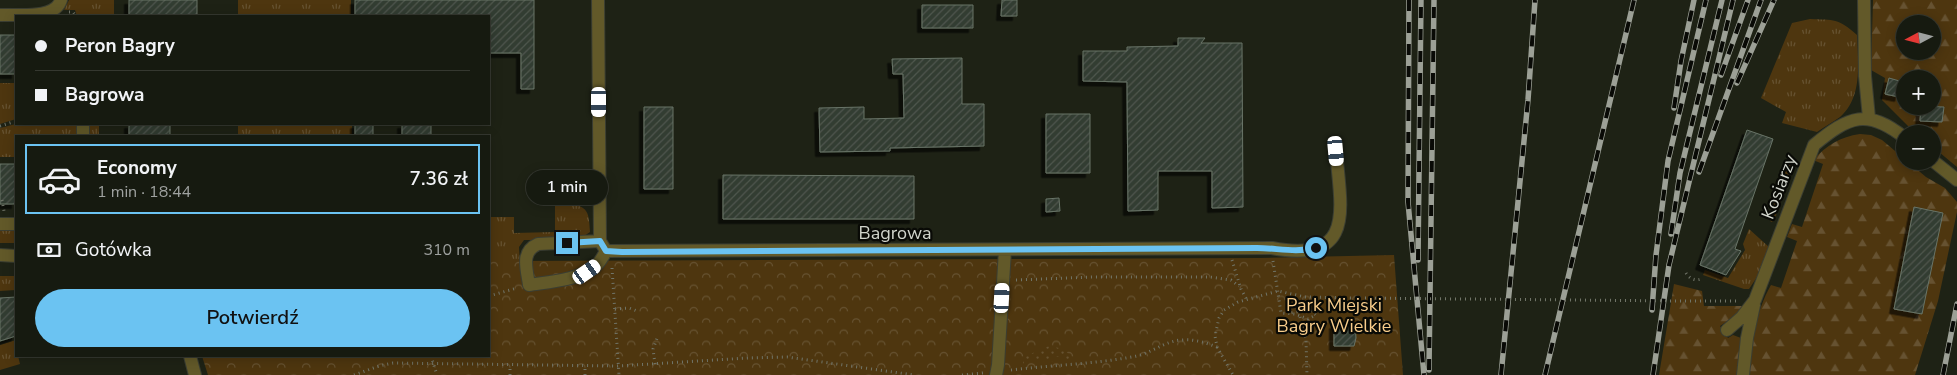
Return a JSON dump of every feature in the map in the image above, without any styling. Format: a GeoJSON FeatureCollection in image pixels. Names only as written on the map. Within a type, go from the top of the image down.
{"type":"FeatureCollection","features":[{"type":"Feature","properties":{"kind":"street"},"geometry":{"type":"LineString","coordinates":[[0,15],[43,14],[53,11],[61,0]]}},
{"type":"Feature","properties":{"kind":"street"},"geometry":{"type":"LineString","coordinates":[[529,285],[560,280],[587,272],[596,266],[603,246],[598,0]]}},
{"type":"Feature","properties":{"kind":"street"},"geometry":{"type":"LineString","coordinates":[[1864,0],[1865,76],[1869,118],[1888,125],[1896,131]]}},
{"type":"Feature","properties":{"kind":"street","name":"Kosiarzy"},"geometry":{"type":"LineString","coordinates":[[1727,330],[1742,317],[1755,300],[1814,145],[1828,133],[1853,120],[1869,118]]}},
{"type":"Feature","properties":{"kind":"street","name":"Bagrowa"},"geometry":{"type":"LineString","coordinates":[[529,285],[526,254],[530,247],[538,244],[1005,250],[1227,248],[1309,250],[1332,240],[1336,234],[1341,212],[1336,151]]}},
{"type":"Feature","properties":{"kind":"street"},"geometry":{"type":"LineString","coordinates":[[1941,167],[1957,180]]}},
{"type":"Feature","properties":{"kind":"street"},"geometry":{"type":"LineString","coordinates":[[2,219],[15,224]]}},
{"type":"Feature","properties":{"kind":"street"},"geometry":{"type":"LineString","coordinates":[[997,373],[1005,250]]}},
{"type":"Feature","properties":{"kind":"street"},"geometry":{"type":"LineString","coordinates":[[0,256],[15,256]]}},
{"type":"Feature","properties":{"kind":"street"},"geometry":{"type":"LineString","coordinates":[[1743,375],[1746,338],[1755,300]]}},
{"type":"Feature","properties":{"kind":"street"},"geometry":{"type":"LineString","coordinates":[[190,357],[196,375]]}},
{"type":"Feature","properties":{"kind":"path"},"geometry":{"type":"LineString","coordinates":[[0,126],[15,121]]}},
{"type":"Feature","properties":{"kind":"path"},"geometry":{"type":"LineString","coordinates":[[2,200],[2,219]]}},
{"type":"Feature","properties":{"kind":"path"},"geometry":{"type":"LineString","coordinates":[[603,246],[611,261],[619,375]]}},
{"type":"Feature","properties":{"kind":"path"},"geometry":{"type":"LineString","coordinates":[[1227,248],[1240,286],[1248,300]]}},
{"type":"Feature","properties":{"kind":"path"},"geometry":{"type":"LineString","coordinates":[[1272,248],[1282,313],[1310,310],[1316,315],[1308,319],[1290,313]]}},
{"type":"Feature","properties":{"kind":"path"},"geometry":{"type":"LineString","coordinates":[[1686,274],[1689,278],[1702,279]]}},
{"type":"Feature","properties":{"kind":"path"},"geometry":{"type":"LineString","coordinates":[[1003,281],[1093,277],[1210,277],[1231,280],[1240,286]]}},
{"type":"Feature","properties":{"kind":"path"},"geometry":{"type":"LineString","coordinates":[[490,296],[529,285]]}},
{"type":"Feature","properties":{"kind":"path"},"geometry":{"type":"LineString","coordinates":[[1233,375],[1217,347],[1214,336],[1219,318],[1231,305],[1278,292],[1306,297],[1355,298],[1722,301]]}},
{"type":"Feature","properties":{"kind":"path"},"geometry":{"type":"LineString","coordinates":[[614,309],[630,308],[637,311]]}},
{"type":"Feature","properties":{"kind":"path"},"geometry":{"type":"LineString","coordinates":[[1300,317],[1306,340],[1307,375]]}},
{"type":"Feature","properties":{"kind":"path"},"geometry":{"type":"LineString","coordinates":[[655,364],[653,349],[658,336]]}},
{"type":"Feature","properties":{"kind":"path"},"geometry":{"type":"LineString","coordinates":[[962,375],[997,373],[1126,358],[1150,352],[1170,342],[1182,340],[1204,342],[1217,347]]}},
{"type":"Feature","properties":{"kind":"path"},"geometry":{"type":"LineString","coordinates":[[430,357],[437,375]]}},
{"type":"Feature","properties":{"kind":"path"},"geometry":{"type":"LineString","coordinates":[[354,375],[386,364],[618,366],[787,357],[914,375]]}},
{"type":"Feature","properties":{"kind":"path"},"geometry":{"type":"LineString","coordinates":[[510,365],[510,375]]}},
{"type":"Feature","properties":{"kind":"path"},"geometry":{"type":"LineString","coordinates":[[585,365],[585,375]]}},
{"type":"Feature","properties":{"kind":"green space"},"geometry":{"type":"Polygon","coordinates":[[[69,0],[114,0],[114,15],[77,15],[75,10],[64,10],[69,0]]]}},
{"type":"Feature","properties":{"kind":"green space"},"geometry":{"type":"Polygon","coordinates":[[[238,0],[351,0],[351,15],[238,15],[238,0]]]}},
{"type":"Feature","properties":{"kind":"green space"},"geometry":{"type":"Polygon","coordinates":[[[1873,0],[1957,0],[1957,167],[1941,154],[1941,125],[1907,125],[1897,115],[1941,115],[1941,70],[1896,70],[1896,114],[1882,100],[1885,78],[1871,70],[1873,0]]]}},
{"type":"Feature","properties":{"kind":"green space"},"geometry":{"type":"Polygon","coordinates":[[[1810,19],[1835,21],[1845,25],[1857,35],[1858,79],[1852,100],[1840,117],[1817,132],[1782,123],[1786,112],[1761,98],[1792,23],[1810,19]]]}},
{"type":"Feature","properties":{"kind":"green space"},"geometry":{"type":"Polygon","coordinates":[[[0,83],[15,83],[15,119],[0,124],[0,83]]]}},
{"type":"Feature","properties":{"kind":"green space"},"geometry":{"type":"Polygon","coordinates":[[[15,124],[77,125],[77,135],[15,135],[15,157],[0,157],[0,128],[15,124]]]}},
{"type":"Feature","properties":{"kind":"green space"},"geometry":{"type":"Polygon","coordinates":[[[88,125],[99,125],[99,135],[88,135],[88,125]]]}},
{"type":"Feature","properties":{"kind":"green space"},"geometry":{"type":"Polygon","coordinates":[[[238,125],[352,125],[352,135],[238,135],[238,125]]]}},
{"type":"Feature","properties":{"kind":"green space"},"geometry":{"type":"Polygon","coordinates":[[[1860,134],[1871,135],[1882,140],[1896,152],[1896,170],[1918,170],[1945,188],[1957,202],[1957,212],[1938,301],[1915,375],[1747,375],[1755,328],[1761,306],[1771,285],[1781,288],[1797,241],[1787,237],[1792,224],[1802,227],[1823,164],[1813,160],[1834,142],[1860,134]]]}},
{"type":"Feature","properties":{"kind":"green space"},"geometry":{"type":"Polygon","coordinates":[[[1792,157],[1795,160],[1774,221],[1771,222],[1769,218],[1789,159],[1792,157]]]}},
{"type":"Feature","properties":{"kind":"green space"},"geometry":{"type":"Polygon","coordinates":[[[563,204],[582,207],[589,218],[590,232],[574,240],[524,240],[519,247],[521,283],[490,291],[490,217],[514,217],[514,233],[555,232],[555,205],[563,204]]]}},
{"type":"Feature","properties":{"kind":"green space"},"geometry":{"type":"Polygon","coordinates":[[[15,228],[15,243],[0,243],[0,229],[15,228]]]}},
{"type":"Feature","properties":{"kind":"green space"},"geometry":{"type":"Polygon","coordinates":[[[1749,229],[1769,247],[1759,274],[1749,289],[1703,275],[1705,270],[1728,278],[1745,250],[1743,244],[1749,229]]]}},
{"type":"Feature","properties":{"kind":"green space","name":"Park Miejski Bagry Wielkie"},"geometry":{"type":"Polygon","coordinates":[[[1394,255],[1403,375],[208,375],[202,357],[490,357],[490,261],[1261,258],[1394,255]]]}},
{"type":"Feature","properties":{"kind":"green space"},"geometry":{"type":"Polygon","coordinates":[[[0,276],[15,276],[15,290],[0,291],[0,276]]]}},
{"type":"Feature","properties":{"kind":"green space"},"geometry":{"type":"Polygon","coordinates":[[[1674,284],[1702,291],[1704,306],[1744,306],[1738,314],[1720,326],[1728,338],[1733,335],[1741,338],[1738,375],[1659,375],[1674,284]]]}},
{"type":"Feature","properties":{"kind":"green space"},"geometry":{"type":"Polygon","coordinates":[[[15,340],[15,357],[18,357],[20,364],[0,370],[0,345],[15,340]]]}},
{"type":"Feature","properties":{"kind":"green space"},"geometry":{"type":"Polygon","coordinates":[[[1049,346],[1064,349],[1073,359],[1061,360],[1061,357],[1054,357],[1054,361],[1044,362],[1043,359],[1028,360],[1029,363],[1023,364],[1023,358],[1049,346]]]}},
{"type":"Feature","properties":{"kind":"building"},"geometry":{"type":"Polygon","coordinates":[[[129,0],[197,0],[197,15],[129,15],[129,0]]]}},
{"type":"Feature","properties":{"kind":"building"},"geometry":{"type":"Polygon","coordinates":[[[355,0],[534,0],[534,89],[521,89],[521,53],[490,53],[490,15],[355,15],[355,0]]]}},
{"type":"Feature","properties":{"kind":"building"},"geometry":{"type":"Polygon","coordinates":[[[1002,0],[1017,0],[1017,16],[1001,16],[1002,0]]]}},
{"type":"Feature","properties":{"kind":"building"},"geometry":{"type":"Polygon","coordinates":[[[922,5],[973,5],[973,28],[922,28],[922,5]]]}},
{"type":"Feature","properties":{"kind":"building"},"geometry":{"type":"Polygon","coordinates":[[[0,35],[15,35],[15,74],[0,74],[0,35]]]}},
{"type":"Feature","properties":{"kind":"building"},"geometry":{"type":"Polygon","coordinates":[[[1178,38],[1205,38],[1201,43],[1242,43],[1243,207],[1212,208],[1212,171],[1158,171],[1158,210],[1128,211],[1127,82],[1083,81],[1083,51],[1127,51],[1127,47],[1178,46],[1178,38]]]}},
{"type":"Feature","properties":{"kind":"building"},"geometry":{"type":"Polygon","coordinates":[[[962,58],[962,104],[984,104],[984,146],[890,148],[890,151],[820,152],[819,108],[864,107],[864,119],[904,118],[903,74],[893,74],[892,59],[962,58]]]}},
{"type":"Feature","properties":{"kind":"building"},"geometry":{"type":"Polygon","coordinates":[[[1889,78],[1896,80],[1896,96],[1885,94],[1889,78]]]}},
{"type":"Feature","properties":{"kind":"building"},"geometry":{"type":"Polygon","coordinates":[[[644,107],[673,107],[673,189],[644,189],[644,107]]]}},
{"type":"Feature","properties":{"kind":"building"},"geometry":{"type":"Polygon","coordinates":[[[1941,107],[1944,107],[1942,122],[1920,121],[1920,115],[1941,115],[1941,107]]]}},
{"type":"Feature","properties":{"kind":"building"},"geometry":{"type":"Polygon","coordinates":[[[1046,114],[1090,114],[1090,173],[1046,173],[1046,114]]]}},
{"type":"Feature","properties":{"kind":"building"},"geometry":{"type":"Polygon","coordinates":[[[129,125],[170,125],[170,135],[129,135],[129,125]]]}},
{"type":"Feature","properties":{"kind":"building"},"geometry":{"type":"Polygon","coordinates":[[[355,125],[373,125],[373,135],[355,135],[355,125]]]}},
{"type":"Feature","properties":{"kind":"building"},"geometry":{"type":"Polygon","coordinates":[[[402,125],[431,125],[431,135],[402,135],[402,125]]]}},
{"type":"Feature","properties":{"kind":"building"},"geometry":{"type":"Polygon","coordinates":[[[1747,130],[1773,139],[1735,249],[1741,251],[1726,275],[1700,265],[1747,130]]]}},
{"type":"Feature","properties":{"kind":"building"},"geometry":{"type":"Polygon","coordinates":[[[0,164],[15,164],[15,204],[0,204],[0,164]]]}},
{"type":"Feature","properties":{"kind":"building"},"geometry":{"type":"Polygon","coordinates":[[[723,175],[914,176],[914,219],[723,219],[723,175]]]}},
{"type":"Feature","properties":{"kind":"building"},"geometry":{"type":"Polygon","coordinates":[[[1059,198],[1060,211],[1046,212],[1046,199],[1059,198]]]}},
{"type":"Feature","properties":{"kind":"building"},"geometry":{"type":"Polygon","coordinates":[[[1914,207],[1943,213],[1922,314],[1894,309],[1914,207]]]}},
{"type":"Feature","properties":{"kind":"building"},"geometry":{"type":"Polygon","coordinates":[[[15,297],[15,336],[0,341],[0,298],[15,297]]]}},
{"type":"Feature","properties":{"kind":"building"},"geometry":{"type":"Polygon","coordinates":[[[1334,324],[1355,324],[1356,338],[1354,346],[1334,346],[1334,324]]]}},
{"type":"Feature","properties":{"kind":"railway"},"geometry":{"type":"LineString","coordinates":[[1409,0],[1408,202],[1424,375]]}},
{"type":"Feature","properties":{"kind":"railway"},"geometry":{"type":"LineString","coordinates":[[1418,260],[1421,0]]}},
{"type":"Feature","properties":{"kind":"railway"},"geometry":{"type":"LineString","coordinates":[[1429,370],[1434,0]]}},
{"type":"Feature","properties":{"kind":"railway"},"geometry":{"type":"LineString","coordinates":[[1501,375],[1528,100],[1535,0]]}},
{"type":"Feature","properties":{"kind":"railway"},"geometry":{"type":"LineString","coordinates":[[1545,375],[1634,0]]}},
{"type":"Feature","properties":{"kind":"railway"},"geometry":{"type":"LineString","coordinates":[[1674,108],[1681,61],[1694,0]]}},
{"type":"Feature","properties":{"kind":"railway"},"geometry":{"type":"LineString","coordinates":[[1652,310],[1656,255],[1668,161],[1706,0]]}},
{"type":"Feature","properties":{"kind":"railway"},"geometry":{"type":"LineString","coordinates":[[1671,234],[1680,173],[1722,0]]}},
{"type":"Feature","properties":{"kind":"railway"},"geometry":{"type":"LineString","coordinates":[[1653,375],[1669,265],[1733,0]]}},
{"type":"Feature","properties":{"kind":"railway"},"geometry":{"type":"LineString","coordinates":[[1721,75],[1748,0]]}},
{"type":"Feature","properties":{"kind":"railway"},"geometry":{"type":"LineString","coordinates":[[1699,172],[1761,0]]}},
{"type":"Feature","properties":{"kind":"railway"},"geometry":{"type":"LineString","coordinates":[[1737,83],[1774,0]]}},
{"type":"Feature","properties":{"kind":"railway"},"geometry":{"type":"LineString","coordinates":[[1943,375],[1957,304]]}},
{"type":"Feature","properties":{"kind":"route"},"geometry":{"type":"LineString","coordinates":[[567,243],[600,241],[606,251],[622,252],[1257,248],[1292,251],[1316,248]]}}]}
